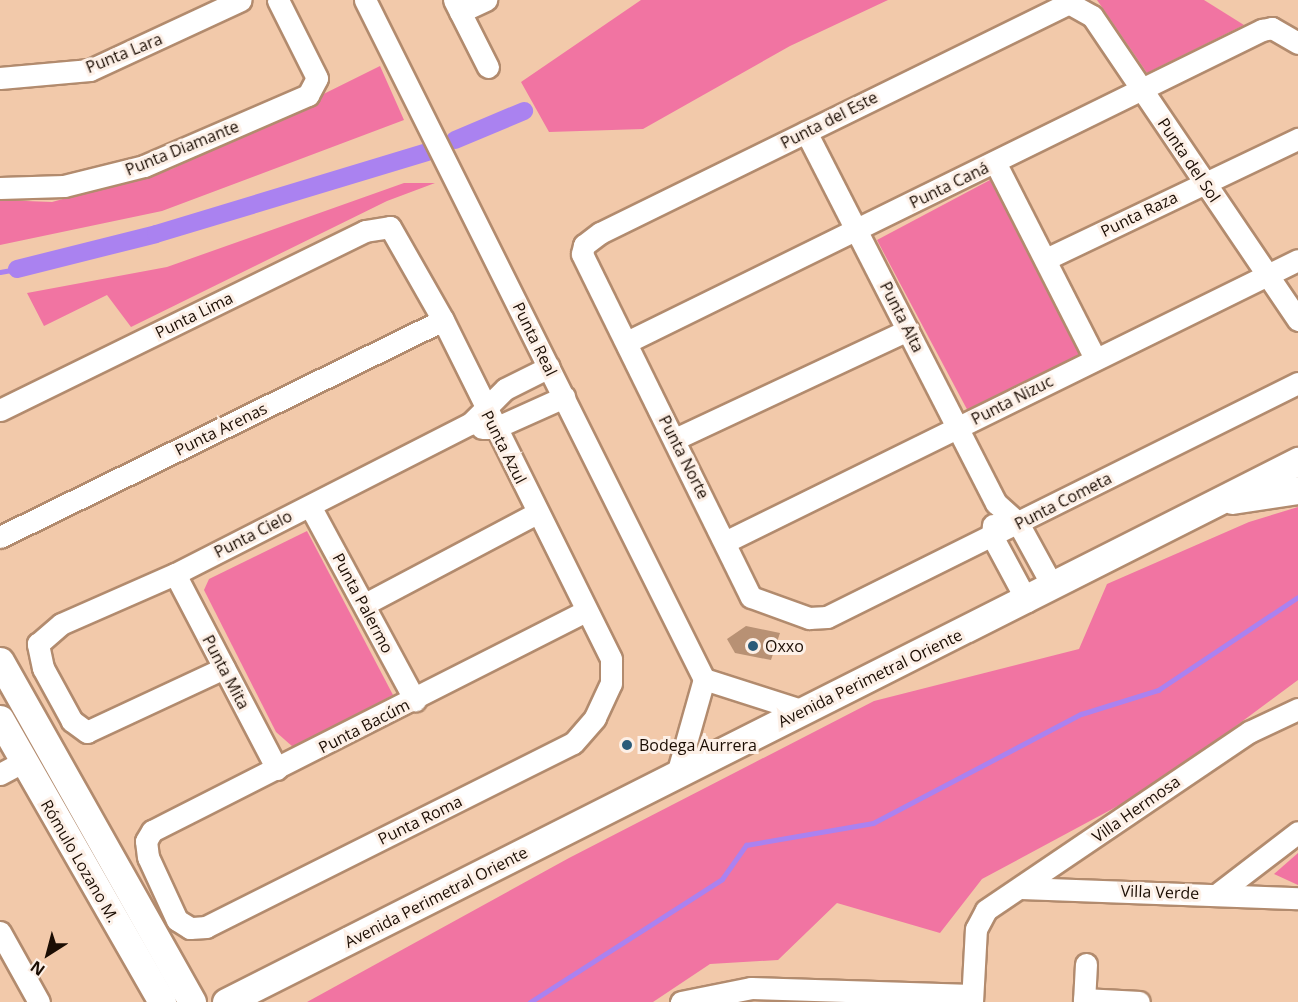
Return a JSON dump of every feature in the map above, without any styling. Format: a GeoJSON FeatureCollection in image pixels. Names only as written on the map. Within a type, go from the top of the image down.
{"type":"FeatureCollection","features":[{"type":"Feature","properties":{"kind":"street","name":"Punta Lara"},"geometry":{"type":"LineString","coordinates":[[0,78],[90,70],[241,0]]}},
{"type":"Feature","properties":{"kind":"street","name":"Punta Diamante"},"geometry":{"type":"LineString","coordinates":[[0,188],[64,186],[144,166],[308,95],[317,84],[278,0]]}},
{"type":"Feature","properties":{"kind":"street","name":"Punta Real"},"geometry":{"type":"LineString","coordinates":[[365,0],[704,679]]}},
{"type":"Feature","properties":{"kind":"street"},"geometry":{"type":"LineString","coordinates":[[486,0],[457,6],[488,67]]}},
{"type":"Feature","properties":{"kind":"street","name":"Punta del Este"},"geometry":{"type":"LineString","coordinates":[[584,245],[1061,3],[1077,4]]}},
{"type":"Feature","properties":{"kind":"street","name":"Punta del Sol"},"geometry":{"type":"LineString","coordinates":[[1077,4],[1092,16],[1266,276],[1298,320]]}},
{"type":"Feature","properties":{"kind":"street","name":"Punta Caná"},"geometry":{"type":"LineString","coordinates":[[627,342],[1141,89],[1272,28],[1298,44]]}},
{"type":"Feature","properties":{"kind":"street","name":"Punta Alta"},"geometry":{"type":"LineString","coordinates":[[806,132],[996,503],[1018,523],[1053,587]]}},
{"type":"Feature","properties":{"kind":"street","name":"Punta Raza"},"geometry":{"type":"LineString","coordinates":[[1046,259],[1298,139]]}},
{"type":"Feature","properties":{"kind":"street"},"geometry":{"type":"LineString","coordinates":[[995,162],[1095,358]]}},
{"type":"Feature","properties":{"kind":"street","name":"Punta Azul"},"geometry":{"type":"LineString","coordinates":[[390,227],[443,321],[477,416]]}},
{"type":"Feature","properties":{"kind":"street","name":"Punta Lima"},"geometry":{"type":"LineString","coordinates":[[0,410],[365,231],[390,227]]}},
{"type":"Feature","properties":{"kind":"street","name":"Punta Norte"},"geometry":{"type":"LineString","coordinates":[[584,245],[582,254],[726,542],[751,597],[760,604],[827,617]]}},
{"type":"Feature","properties":{"kind":"street","name":"Punta Nizuc"},"geometry":{"type":"LineString","coordinates":[[726,542],[1095,358],[1298,260]]}},
{"type":"Feature","properties":{"kind":"street","name":"Punta Arenas"},"geometry":{"type":"LineString","coordinates":[[0,537],[443,321]]}},
{"type":"Feature","properties":{"kind":"street"},"geometry":{"type":"LineString","coordinates":[[675,439],[908,330]]}},
{"type":"Feature","properties":{"kind":"street","name":"Punta Cielo"},"geometry":{"type":"LineString","coordinates":[[224,668],[87,732],[72,722],[43,668],[38,644],[61,624],[175,574],[310,506],[477,416],[506,389],[549,367]]}},
{"type":"Feature","properties":{"kind":"street","name":"Punta Cometa"},"geometry":{"type":"LineString","coordinates":[[827,617],[1298,383]]}},
{"type":"Feature","properties":{"kind":"street"},"geometry":{"type":"LineString","coordinates":[[477,416],[495,428],[564,397]]}},
{"type":"Feature","properties":{"kind":"street","name":"Punta Azul"},"geometry":{"type":"LineString","coordinates":[[495,428],[612,671]]}},
{"type":"Feature","properties":{"kind":"street","name":"Avenida Perimetral Oriente"},"geometry":{"type":"LineString","coordinates":[[226,1002],[678,771],[1027,601],[1224,501],[1298,460]]}},
{"type":"Feature","properties":{"kind":"street","name":"Avenida Perimetral Oriente"},"geometry":{"type":"LineString","coordinates":[[1224,501],[1298,490]]}},
{"type":"Feature","properties":{"kind":"street"},"geometry":{"type":"LineString","coordinates":[[996,503],[992,536],[1027,601]]}},
{"type":"Feature","properties":{"kind":"street","name":"Punta Palermo"},"geometry":{"type":"LineString","coordinates":[[310,506],[415,700]]}},
{"type":"Feature","properties":{"kind":"street"},"geometry":{"type":"LineString","coordinates":[[365,604],[537,513]]}},
{"type":"Feature","properties":{"kind":"street","name":"Punta Mita"},"geometry":{"type":"LineString","coordinates":[[175,574],[277,769]]}},
{"type":"Feature","properties":{"kind":"street","name":"Punta Bacúm"},"geometry":{"type":"LineString","coordinates":[[146,841],[159,824],[277,769],[415,700],[585,611]]}},
{"type":"Feature","properties":{"kind":"street"},"geometry":{"type":"LineString","coordinates":[[0,661],[192,1002]]}},
{"type":"Feature","properties":{"kind":"street","name":"Punta Roma"},"geometry":{"type":"LineString","coordinates":[[146,841],[177,920],[190,928],[206,927],[573,743],[595,718],[612,671]]}},
{"type":"Feature","properties":{"kind":"street"},"geometry":{"type":"LineString","coordinates":[[678,771],[704,679],[804,711]]}},
{"type":"Feature","properties":{"kind":"street","name":"Villa Hermosa"},"geometry":{"type":"LineString","coordinates":[[972,999],[979,919],[1249,732],[1298,709]]}},
{"type":"Feature","properties":{"kind":"street","name":"Rómulo Lozano M."},"geometry":{"type":"LineString","coordinates":[[0,718],[162,1002]]}},
{"type":"Feature","properties":{"kind":"street"},"geometry":{"type":"LineString","coordinates":[[0,774],[24,761]]}},
{"type":"Feature","properties":{"kind":"street"},"geometry":{"type":"LineString","coordinates":[[1216,894],[1298,832]]}},
{"type":"Feature","properties":{"kind":"street","name":"Villa Verde"},"geometry":{"type":"LineString","coordinates":[[1021,888],[1298,898]]}},
{"type":"Feature","properties":{"kind":"street"},"geometry":{"type":"LineString","coordinates":[[0,932],[39,1002]]}},
{"type":"Feature","properties":{"kind":"street"},"geometry":{"type":"LineString","coordinates":[[1086,964],[1084,1001],[1139,1002]]}},
{"type":"Feature","properties":{"kind":"street"},"geometry":{"type":"LineString","coordinates":[[681,1002],[751,988],[972,999]]}},
{"type":"Feature","properties":{"kind":"shaded area"},"geometry":{"type":"Polygon","coordinates":[[[641,0],[888,0],[790,46],[643,129],[549,132],[521,82],[641,0]]]}},
{"type":"Feature","properties":{"kind":"shaded area"},"geometry":{"type":"Polygon","coordinates":[[[1097,0],[1204,0],[1244,25],[1147,73],[1097,0]]]}},
{"type":"Feature","properties":{"kind":"shaded area"},"geometry":{"type":"Polygon","coordinates":[[[380,66],[404,120],[162,211],[0,245],[0,200],[52,202],[172,169],[380,66]]]}},
{"type":"Feature","properties":{"kind":"shaded area"},"geometry":{"type":"Polygon","coordinates":[[[990,180],[1083,356],[970,416],[877,240],[990,180]]]}},
{"type":"Feature","properties":{"kind":"shaded area"},"geometry":{"type":"Polygon","coordinates":[[[404,183],[435,183],[387,201],[131,327],[107,295],[44,326],[27,293],[167,267],[404,183]]]}},
{"type":"Feature","properties":{"kind":"shaded area"},"geometry":{"type":"Polygon","coordinates":[[[1298,507],[1298,680],[1155,786],[982,879],[940,933],[837,903],[778,960],[710,964],[653,1002],[307,1002],[569,858],[874,701],[1079,649],[1107,584],[1249,522],[1298,507]]]}},
{"type":"Feature","properties":{"kind":"shaded area"},"geometry":{"type":"Polygon","coordinates":[[[307,531],[393,695],[293,747],[276,732],[204,590],[209,579],[307,531]]]}},
{"type":"Feature","properties":{"kind":"shaded area"},"geometry":{"type":"Polygon","coordinates":[[[1298,853],[1298,885],[1274,874],[1298,853]]]}},
{"type":"Feature","properties":{"kind":"building","name":"Oxxo"},"geometry":{"type":"Polygon","coordinates":[[[746,626],[780,633],[771,660],[735,653],[727,639],[746,626]]]}},
{"type":"Feature","properties":{"kind":"waterway"},"geometry":{"type":"LineString","coordinates":[[455,140],[524,111]]}},
{"type":"Feature","properties":{"kind":"waterway"},"geometry":{"type":"LineString","coordinates":[[17,269],[156,234],[427,152]]}},
{"type":"Feature","properties":{"kind":"waterway"},"geometry":{"type":"LineString","coordinates":[[0,272],[17,269]]}},
{"type":"Feature","properties":{"kind":"waterway"},"geometry":{"type":"LineString","coordinates":[[530,1002],[722,879],[746,845],[873,823],[1081,714],[1158,690],[1298,597]]}},
{"type":"Feature","properties":{"kind":"place","name":"Oxxo"},"geometry":{"type":"Point","coordinates":[753,646]}},
{"type":"Feature","properties":{"kind":"place","name":"Bodega Aurrera"},"geometry":{"type":"Point","coordinates":[627,745]}}]}
